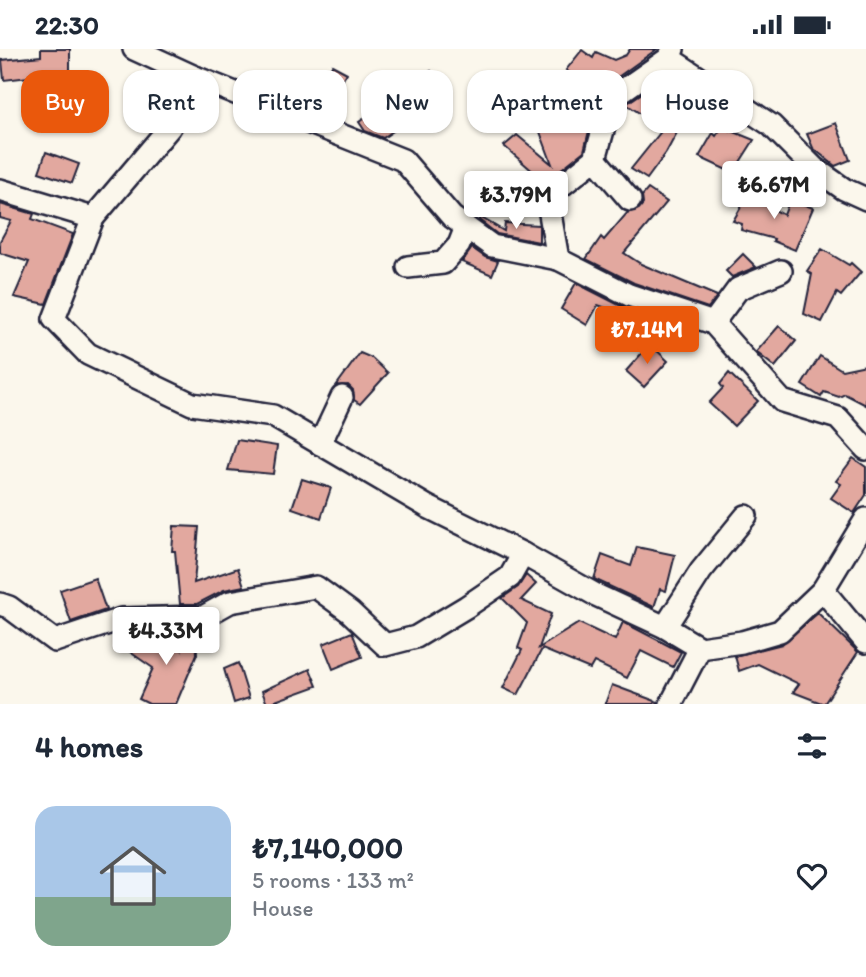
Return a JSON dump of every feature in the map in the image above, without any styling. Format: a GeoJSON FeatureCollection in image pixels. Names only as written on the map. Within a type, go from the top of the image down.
{"type":"FeatureCollection","features":[{"type":"Feature","properties":{"kind":"street"},"geometry":{"type":"LineString","coordinates":[[134,49],[180,70]]}},
{"type":"Feature","properties":{"kind":"street"},"geometry":{"type":"LineString","coordinates":[[558,259],[547,197],[595,159],[612,98],[671,53],[771,125],[814,168],[845,189],[866,199]]}},
{"type":"Feature","properties":{"kind":"street"},"geometry":{"type":"LineString","coordinates":[[219,87],[403,160],[452,217],[492,246],[558,259],[629,295],[713,323],[782,401],[838,418],[866,449]]}},
{"type":"Feature","properties":{"kind":"street"},"geometry":{"type":"LineString","coordinates":[[165,133],[93,218],[54,319],[88,354],[192,404],[273,416],[428,507],[700,648],[742,642],[780,631],[823,590],[866,519]]}},
{"type":"Feature","properties":{"kind":"street"},"geometry":{"type":"LineString","coordinates":[[595,159],[630,199]]}},
{"type":"Feature","properties":{"kind":"street"},"geometry":{"type":"LineString","coordinates":[[0,190],[93,218]]}},
{"type":"Feature","properties":{"kind":"street"},"geometry":{"type":"LineString","coordinates":[[408,267],[443,263],[459,244],[466,227]]}},
{"type":"Feature","properties":{"kind":"street"},"geometry":{"type":"LineString","coordinates":[[713,323],[738,289],[781,271]]}},
{"type":"Feature","properties":{"kind":"street"},"geometry":{"type":"LineString","coordinates":[[320,444],[342,397]]}},
{"type":"Feature","properties":{"kind":"street"},"geometry":{"type":"LineString","coordinates":[[665,628],[701,571],[746,516]]}},
{"type":"Feature","properties":{"kind":"street"},"geometry":{"type":"LineString","coordinates":[[0,604],[9,607],[55,641],[121,619],[203,617],[230,602],[316,587],[350,612],[385,645],[416,637],[466,607],[510,577],[523,554]]}},
{"type":"Feature","properties":{"kind":"street"},"geometry":{"type":"LineString","coordinates":[[823,590],[866,642]]}},
{"type":"Feature","properties":{"kind":"street"},"geometry":{"type":"LineString","coordinates":[[671,704],[700,648]]}},
{"type":"Feature","properties":{"kind":"building"},"geometry":{"type":"Polygon","coordinates":[[[41,49],[70,49],[70,70],[21,70],[21,78],[4,80],[2,60],[41,56],[41,49]]]}},
{"type":"Feature","properties":{"kind":"building"},"geometry":{"type":"Polygon","coordinates":[[[630,49],[657,49],[627,71],[566,70],[582,50],[593,58],[596,52],[614,60],[626,55],[630,49]]]}},
{"type":"Feature","properties":{"kind":"building"},"geometry":{"type":"Polygon","coordinates":[[[332,65],[341,70],[329,70],[332,65]]]}},
{"type":"Feature","properties":{"kind":"building"},"geometry":{"type":"Polygon","coordinates":[[[641,94],[641,114],[627,105],[641,94]]]}},
{"type":"Feature","properties":{"kind":"building"},"geometry":{"type":"Polygon","coordinates":[[[836,123],[850,160],[835,166],[813,148],[807,134],[836,123]]]}},
{"type":"Feature","properties":{"kind":"building"},"geometry":{"type":"Polygon","coordinates":[[[370,133],[390,133],[383,138],[370,133]]]}},
{"type":"Feature","properties":{"kind":"building"},"geometry":{"type":"Polygon","coordinates":[[[540,133],[588,133],[584,151],[545,182],[504,146],[517,135],[552,164],[540,133]]]}},
{"type":"Feature","properties":{"kind":"building"},"geometry":{"type":"Polygon","coordinates":[[[660,133],[677,133],[647,179],[631,169],[660,133]]]}},
{"type":"Feature","properties":{"kind":"building"},"geometry":{"type":"Polygon","coordinates":[[[713,133],[716,136],[718,133],[737,133],[754,140],[733,173],[699,157],[713,133]]]}},
{"type":"Feature","properties":{"kind":"building"},"geometry":{"type":"Polygon","coordinates":[[[46,152],[79,164],[72,183],[39,172],[46,152]]]}},
{"type":"Feature","properties":{"kind":"building"},"geometry":{"type":"Polygon","coordinates":[[[648,189],[667,202],[624,253],[641,264],[717,296],[708,308],[634,283],[586,259],[601,237],[604,240],[627,213],[639,209],[643,204],[642,196],[648,189]]]}},
{"type":"Feature","properties":{"kind":"building"},"geometry":{"type":"Polygon","coordinates":[[[748,195],[784,215],[790,199],[813,208],[795,250],[773,241],[774,239],[741,230],[742,224],[733,221],[748,195]]]}},
{"type":"Feature","properties":{"kind":"building"},"geometry":{"type":"Polygon","coordinates":[[[0,204],[34,214],[32,219],[73,234],[46,304],[14,297],[29,262],[0,253],[0,241],[11,221],[0,218],[0,204]]]}},
{"type":"Feature","properties":{"kind":"building"},"geometry":{"type":"Polygon","coordinates":[[[480,217],[504,231],[505,223],[539,225],[539,242],[497,234],[479,220],[480,217]]]}},
{"type":"Feature","properties":{"kind":"building"},"geometry":{"type":"Polygon","coordinates":[[[472,248],[485,257],[498,261],[492,275],[462,262],[472,248]]]}},
{"type":"Feature","properties":{"kind":"building"},"geometry":{"type":"Polygon","coordinates":[[[822,249],[849,265],[851,263],[861,272],[841,296],[837,293],[822,322],[804,314],[812,274],[807,271],[822,249]]]}},
{"type":"Feature","properties":{"kind":"building"},"geometry":{"type":"Polygon","coordinates":[[[743,254],[756,267],[732,277],[726,271],[743,254]]]}},
{"type":"Feature","properties":{"kind":"building"},"geometry":{"type":"Polygon","coordinates":[[[576,283],[641,313],[638,320],[598,305],[587,325],[561,309],[576,283]]]}},
{"type":"Feature","properties":{"kind":"building"},"geometry":{"type":"Polygon","coordinates":[[[779,326],[796,341],[775,367],[756,352],[779,326]]]}},
{"type":"Feature","properties":{"kind":"building"},"geometry":{"type":"Polygon","coordinates":[[[650,344],[668,361],[644,387],[626,371],[650,344]]]}},
{"type":"Feature","properties":{"kind":"building"},"geometry":{"type":"Polygon","coordinates":[[[360,353],[372,358],[388,373],[360,404],[354,400],[353,390],[348,385],[336,386],[360,353]]]}},
{"type":"Feature","properties":{"kind":"building"},"geometry":{"type":"Polygon","coordinates":[[[820,356],[842,370],[866,365],[866,405],[845,394],[839,397],[824,392],[821,397],[802,385],[820,356]]]}},
{"type":"Feature","properties":{"kind":"building"},"geometry":{"type":"Polygon","coordinates":[[[729,373],[758,401],[734,426],[709,403],[723,388],[720,384],[729,373]]]}},
{"type":"Feature","properties":{"kind":"building"},"geometry":{"type":"Polygon","coordinates":[[[237,440],[277,446],[273,474],[228,470],[237,440]]]}},
{"type":"Feature","properties":{"kind":"building"},"geometry":{"type":"Polygon","coordinates":[[[853,458],[866,467],[866,495],[854,513],[831,498],[841,484],[836,481],[853,458]]]}},
{"type":"Feature","properties":{"kind":"building"},"geometry":{"type":"Polygon","coordinates":[[[302,479],[331,488],[321,518],[292,508],[302,479]]]}},
{"type":"Feature","properties":{"kind":"building"},"geometry":{"type":"Polygon","coordinates":[[[174,526],[199,527],[194,583],[238,568],[244,586],[224,590],[197,604],[180,604],[175,551],[172,551],[174,526]]]}},
{"type":"Feature","properties":{"kind":"building"},"geometry":{"type":"Polygon","coordinates":[[[637,547],[675,555],[666,591],[660,589],[654,607],[594,579],[602,555],[631,566],[637,547]]]}},
{"type":"Feature","properties":{"kind":"building"},"geometry":{"type":"Polygon","coordinates":[[[526,575],[536,584],[521,600],[551,614],[539,648],[579,623],[615,640],[623,622],[681,652],[673,667],[641,651],[627,678],[594,662],[590,669],[542,649],[518,695],[503,688],[522,650],[518,648],[527,623],[502,598],[518,587],[526,575]]]}},
{"type":"Feature","properties":{"kind":"building"},"geometry":{"type":"Polygon","coordinates":[[[95,578],[106,610],[71,622],[60,590],[95,578]]]}},
{"type":"Feature","properties":{"kind":"building"},"geometry":{"type":"Polygon","coordinates":[[[818,613],[858,652],[824,704],[793,692],[799,684],[758,664],[739,671],[735,656],[782,644],[818,613]]]}},
{"type":"Feature","properties":{"kind":"building"},"geometry":{"type":"Polygon","coordinates":[[[196,630],[197,654],[176,704],[149,704],[139,699],[153,668],[127,650],[132,639],[141,643],[145,635],[182,650],[181,631],[196,630]]]}},
{"type":"Feature","properties":{"kind":"building"},"geometry":{"type":"Polygon","coordinates":[[[352,632],[362,657],[333,669],[323,644],[352,632]]]}},
{"type":"Feature","properties":{"kind":"building"},"geometry":{"type":"Polygon","coordinates":[[[238,663],[249,698],[234,703],[224,669],[238,663]]]}},
{"type":"Feature","properties":{"kind":"building"},"geometry":{"type":"Polygon","coordinates":[[[310,669],[317,686],[267,704],[262,691],[310,669]]]}},
{"type":"Feature","properties":{"kind":"building"},"geometry":{"type":"Polygon","coordinates":[[[612,685],[658,702],[658,704],[605,704],[612,685]]]}}]}
